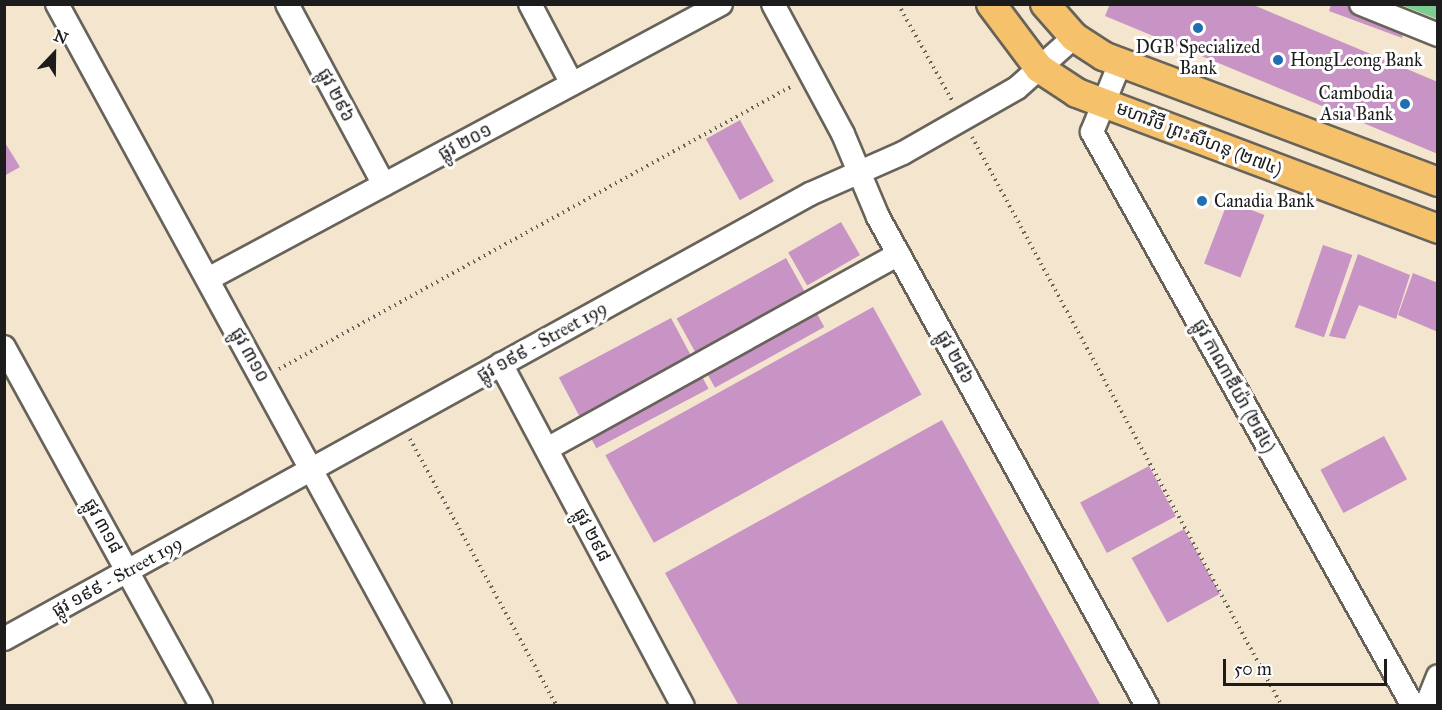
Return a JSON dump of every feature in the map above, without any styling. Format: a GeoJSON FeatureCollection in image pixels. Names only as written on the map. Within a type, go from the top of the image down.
{"type":"FeatureCollection","features":[{"type":"Feature","properties":{"kind":"main road","name":"មហាវិថី ព្រះសីហនុ (២៧៤)"},"geometry":{"type":"LineString","coordinates":[[991,4],[1040,68],[1104,104],[1437,229]]}},
{"type":"Feature","properties":{"kind":"main road"},"geometry":{"type":"LineString","coordinates":[[1045,4],[1074,37],[1119,63],[1437,182]]}},
{"type":"Feature","properties":{"kind":"street","name":"ផ្លូវ ៣១០"},"geometry":{"type":"LineString","coordinates":[[57,4],[440,705]]}},
{"type":"Feature","properties":{"kind":"street","name":"ផ្លូវ ២៩៦"},"geometry":{"type":"LineString","coordinates":[[287,4],[384,185]]}},
{"type":"Feature","properties":{"kind":"street"},"geometry":{"type":"LineString","coordinates":[[530,4],[572,84]]}},
{"type":"Feature","properties":{"kind":"street","name":"ផ្លូវ ២០១"},"geometry":{"type":"LineString","coordinates":[[208,279],[721,4]]}},
{"type":"Feature","properties":{"kind":"street","name":"ផ្លូវ ២៨៦"},"geometry":{"type":"LineString","coordinates":[[773,4],[811,75],[899,254],[1147,705]]}},
{"type":"Feature","properties":{"kind":"street"},"geometry":{"type":"LineString","coordinates":[[1361,4],[1437,35]]}},
{"type":"Feature","properties":{"kind":"street","name":"ផ្លូវ ១៩៩ - Street 199"},"geometry":{"type":"LineString","coordinates":[[4,639],[810,194],[859,173],[962,119],[1017,88],[1074,37]]}},
{"type":"Feature","properties":{"kind":"street","name":"ផ្លូវ កាណាឌីយ៉ា (២៨៤)"},"geometry":{"type":"LineString","coordinates":[[1119,63],[1092,132],[1413,705]]}},
{"type":"Feature","properties":{"kind":"street"},"geometry":{"type":"LineString","coordinates":[[547,449],[899,254]]}},
{"type":"Feature","properties":{"kind":"street","name":"ផ្លូវ ៣១៨"},"geometry":{"type":"LineString","coordinates":[[4,348],[201,705]]}},
{"type":"Feature","properties":{"kind":"street","name":"ផ្លូវ ២៩៨"},"geometry":{"type":"LineString","coordinates":[[501,364],[683,705]]}},
{"type":"Feature","properties":{"kind":"street"},"geometry":{"type":"LineString","coordinates":[[1426,705],[1437,676]]}},
{"type":"Feature","properties":{"kind":"path"},"geometry":{"type":"LineString","coordinates":[[898,4],[1282,705]]}},
{"type":"Feature","properties":{"kind":"path"},"geometry":{"type":"LineString","coordinates":[[262,378],[811,75]]}},
{"type":"Feature","properties":{"kind":"path"},"geometry":{"type":"LineString","coordinates":[[400,420],[557,705]]}},
{"type":"Feature","properties":{"kind":"green space"},"geometry":{"type":"Polygon","coordinates":[[[1401,5],[1437,5],[1437,19],[1401,5]]]}},
{"type":"Feature","properties":{"kind":"building"},"geometry":{"type":"Polygon","coordinates":[[[1110,4],[1251,4],[1438,82],[1438,154],[1105,16],[1110,4]]]}},
{"type":"Feature","properties":{"kind":"building"},"geometry":{"type":"Polygon","coordinates":[[[1331,5],[1351,5],[1406,25],[1402,38],[1329,11],[1331,5]]]}},
{"type":"Feature","properties":{"kind":"building"},"geometry":{"type":"Polygon","coordinates":[[[740,120],[774,181],[740,200],[706,139],[740,120]]]}},
{"type":"Feature","properties":{"kind":"building"},"geometry":{"type":"Polygon","coordinates":[[[4,141],[20,167],[4,176],[4,141]]]}},
{"type":"Feature","properties":{"kind":"building"},"geometry":{"type":"Polygon","coordinates":[[[1228,201],[1264,215],[1240,278],[1204,264],[1228,201]]]}},
{"type":"Feature","properties":{"kind":"building"},"geometry":{"type":"Polygon","coordinates":[[[841,222],[860,255],[807,285],[788,252],[841,222]]]}},
{"type":"Feature","properties":{"kind":"building"},"geometry":{"type":"Polygon","coordinates":[[[1323,245],[1352,255],[1324,337],[1295,327],[1323,245]]]}},
{"type":"Feature","properties":{"kind":"building"},"geometry":{"type":"Polygon","coordinates":[[[1358,254],[1410,275],[1396,319],[1359,305],[1345,339],[1329,336],[1358,254]]]}},
{"type":"Feature","properties":{"kind":"building"},"geometry":{"type":"Polygon","coordinates":[[[786,258],[824,327],[715,388],[677,319],[786,258]]]}},
{"type":"Feature","properties":{"kind":"building"},"geometry":{"type":"Polygon","coordinates":[[[1413,273],[1438,283],[1438,332],[1398,315],[1413,273]]]}},
{"type":"Feature","properties":{"kind":"building"},"geometry":{"type":"Polygon","coordinates":[[[873,307],[921,394],[654,543],[605,455],[873,307]]]}},
{"type":"Feature","properties":{"kind":"building"},"geometry":{"type":"Polygon","coordinates":[[[671,318],[709,389],[596,448],[559,378],[671,318]]]}},
{"type":"Feature","properties":{"kind":"building"},"geometry":{"type":"Polygon","coordinates":[[[942,420],[1101,706],[739,706],[665,573],[942,420]]]}},
{"type":"Feature","properties":{"kind":"building"},"geometry":{"type":"Polygon","coordinates":[[[1384,436],[1407,479],[1343,513],[1320,470],[1384,436]]]}},
{"type":"Feature","properties":{"kind":"building"},"geometry":{"type":"Polygon","coordinates":[[[1149,466],[1176,516],[1107,553],[1080,503],[1149,466]]]}},
{"type":"Feature","properties":{"kind":"building"},"geometry":{"type":"Polygon","coordinates":[[[1184,529],[1220,594],[1167,623],[1132,558],[1184,529]]]}},
{"type":"Feature","properties":{"kind":"place","name":"DGB Specialized Bank"},"geometry":{"type":"Point","coordinates":[1198,28]}},
{"type":"Feature","properties":{"kind":"place","name":"HongLeong Bank"},"geometry":{"type":"Point","coordinates":[1278,60]}},
{"type":"Feature","properties":{"kind":"place","name":"Cambodia Asia Bank"},"geometry":{"type":"Point","coordinates":[1405,104]}},
{"type":"Feature","properties":{"kind":"place","name":"Canadia Bank"},"geometry":{"type":"Point","coordinates":[1202,201]}}]}
